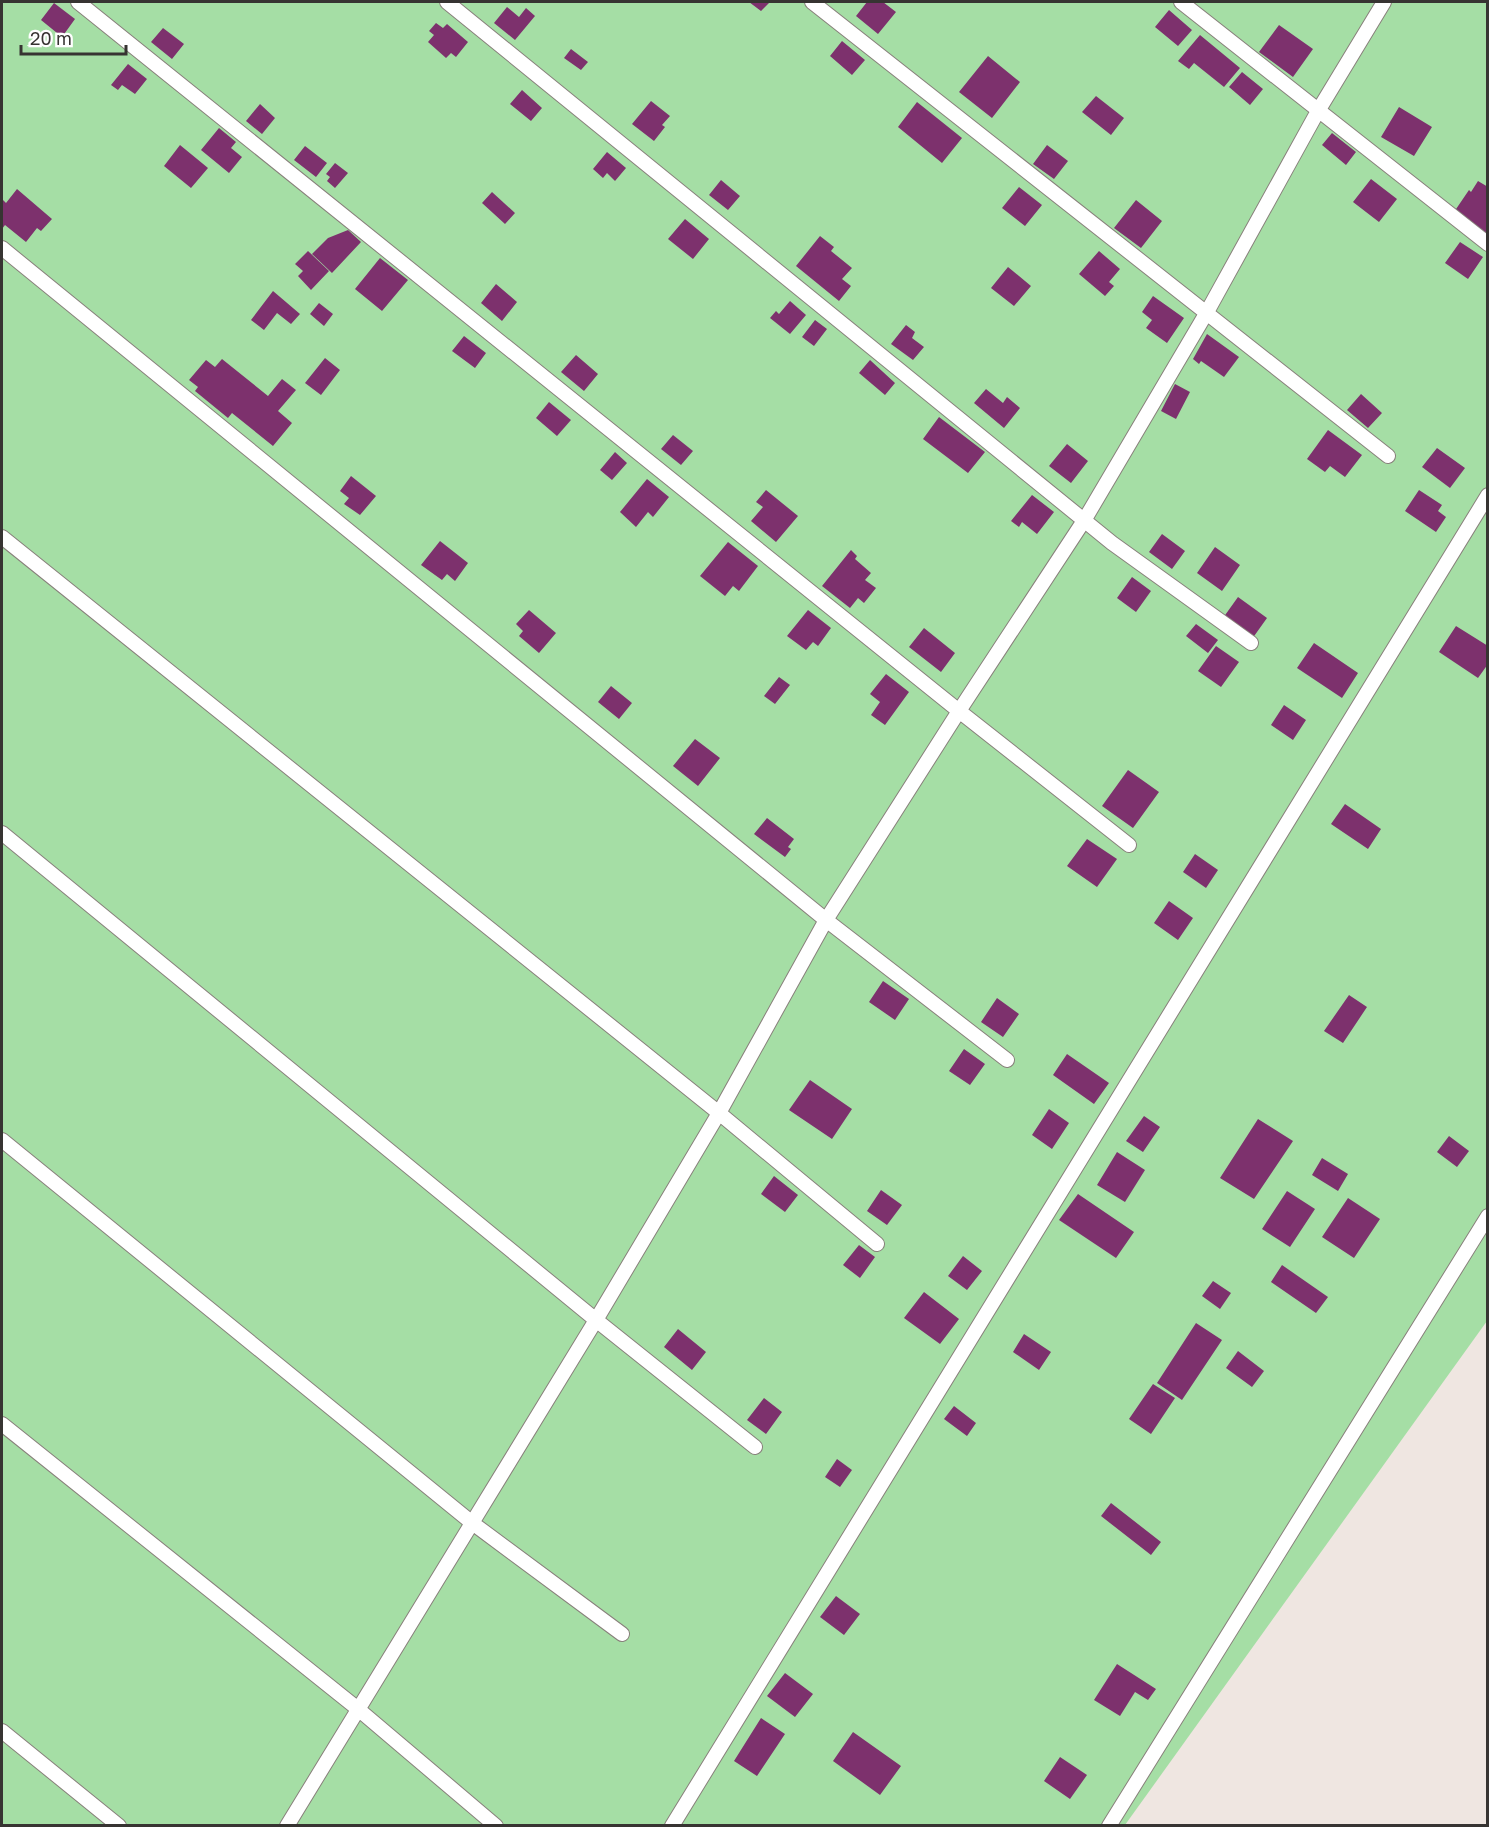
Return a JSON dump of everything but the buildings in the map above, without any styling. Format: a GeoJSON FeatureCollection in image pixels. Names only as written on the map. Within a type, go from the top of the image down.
{"type":"FeatureCollection","features":[{"type":"Feature","properties":{"kind":"lane"},"geometry":{"type":"LineString","coordinates":[[78,2],[959,711],[1129,845]]}},
{"type":"Feature","properties":{"kind":"lane"},"geometry":{"type":"LineString","coordinates":[[447,2],[1112,543],[1251,644]]}},
{"type":"Feature","properties":{"kind":"lane"},"geometry":{"type":"LineString","coordinates":[[813,2],[1388,456]]}},
{"type":"Feature","properties":{"kind":"lane"},"geometry":{"type":"LineString","coordinates":[[1180,2],[1488,244]]}},
{"type":"Feature","properties":{"kind":"lane"},"geometry":{"type":"LineString","coordinates":[[287,1826],[596,1320],[719,1113],[826,920],[1085,519],[1207,312],[1318,111],[1384,2]]}},
{"type":"Feature","properties":{"kind":"lane"},"geometry":{"type":"LineString","coordinates":[[2,248],[826,920],[1007,1060]]}},
{"type":"Feature","properties":{"kind":"lane"},"geometry":{"type":"LineString","coordinates":[[672,1826],[1488,495]]}},
{"type":"Feature","properties":{"kind":"lane"},"geometry":{"type":"LineString","coordinates":[[2,537],[719,1113],[877,1244]]}},
{"type":"Feature","properties":{"kind":"lane"},"geometry":{"type":"LineString","coordinates":[[2,833],[596,1320],[755,1447]]}},
{"type":"Feature","properties":{"kind":"lane"},"geometry":{"type":"LineString","coordinates":[[2,1140],[471,1522],[622,1634]]}},
{"type":"Feature","properties":{"kind":"lane"},"geometry":{"type":"LineString","coordinates":[[1108,1826],[1488,1216]]}},
{"type":"Feature","properties":{"kind":"lane"},"geometry":{"type":"LineString","coordinates":[[2,1424],[358,1709],[496,1826]]}},
{"type":"Feature","properties":{"kind":"lane"},"geometry":{"type":"LineString","coordinates":[[2,1731],[119,1826]]}},
{"type":"Feature","properties":{"kind":"green space"},"geometry":{"type":"Polygon","coordinates":[[[2,2],[1487,2],[1487,1321],[1125,1825],[2,1826],[2,2]]]}}]}
